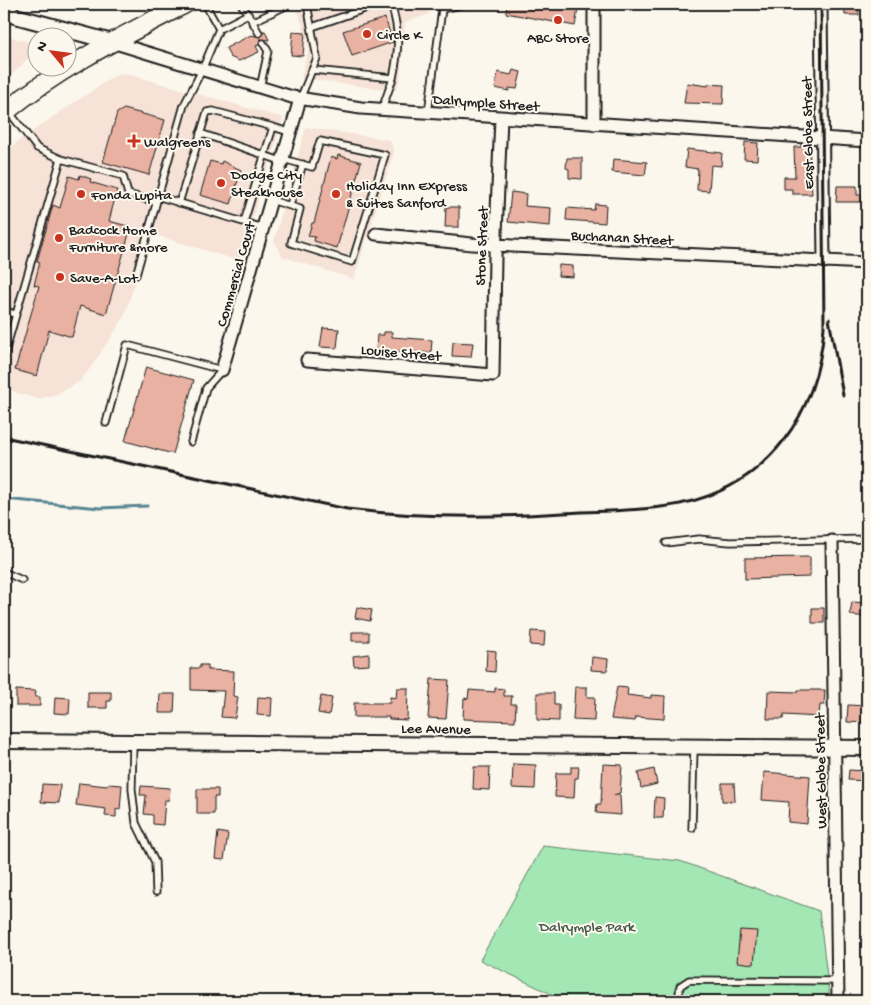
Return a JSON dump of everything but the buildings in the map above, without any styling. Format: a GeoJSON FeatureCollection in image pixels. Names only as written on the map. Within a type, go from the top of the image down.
{"type":"FeatureCollection","features":[{"type":"Feature","properties":{"kind":"main road"},"geometry":{"type":"LineString","coordinates":[[4,4],[9,4]]}},
{"type":"Feature","properties":{"kind":"main road"},"geometry":{"type":"LineString","coordinates":[[5,109],[112,42],[185,4]]}},
{"type":"Feature","properties":{"kind":"street"},"geometry":{"type":"LineString","coordinates":[[594,4],[594,124]]}},
{"type":"Feature","properties":{"kind":"street","name":"East Globe Street"},"geometry":{"type":"LineString","coordinates":[[821,4],[824,262]]}},
{"type":"Feature","properties":{"kind":"street"},"geometry":{"type":"LineString","coordinates":[[4,13],[112,42]]}},
{"type":"Feature","properties":{"kind":"street","name":"Dalrymple Street"},"geometry":{"type":"LineString","coordinates":[[112,42],[300,99],[428,113],[867,142]]}},
{"type":"Feature","properties":{"kind":"street","name":"Commercial Court"},"geometry":{"type":"LineString","coordinates":[[222,370],[300,99]]}},
{"type":"Feature","properties":{"kind":"street","name":"Stone Street"},"geometry":{"type":"LineString","coordinates":[[494,375],[496,245],[501,118]]}},
{"type":"Feature","properties":{"kind":"street","name":"Buchanan Street"},"geometry":{"type":"LineString","coordinates":[[376,234],[496,245],[867,264]]}},
{"type":"Feature","properties":{"kind":"street","name":"Louise Street"},"geometry":{"type":"LineString","coordinates":[[307,360],[494,375]]}},
{"type":"Feature","properties":{"kind":"street","name":"West Globe Street"},"geometry":{"type":"LineString","coordinates":[[832,541],[838,1001]]}},
{"type":"Feature","properties":{"kind":"street","name":"Lee Avenue"},"geometry":{"type":"LineString","coordinates":[[4,741],[867,748]]}},
{"type":"Feature","properties":{"kind":"lane"},"geometry":{"type":"LineString","coordinates":[[205,4],[219,29]]}},
{"type":"Feature","properties":{"kind":"lane"},"geometry":{"type":"LineString","coordinates":[[241,4],[259,33]]}},
{"type":"Feature","properties":{"kind":"lane"},"geometry":{"type":"LineString","coordinates":[[252,22],[290,4]]}},
{"type":"Feature","properties":{"kind":"lane"},"geometry":{"type":"LineString","coordinates":[[300,99],[318,58],[308,4]]}},
{"type":"Feature","properties":{"kind":"lane"},"geometry":{"type":"LineString","coordinates":[[312,27],[378,4]]}},
{"type":"Feature","properties":{"kind":"lane"},"geometry":{"type":"LineString","coordinates":[[382,109],[393,78],[398,52],[398,26],[391,4]]}},
{"type":"Feature","properties":{"kind":"lane"},"geometry":{"type":"LineString","coordinates":[[428,113],[441,6],[464,4]]}},
{"type":"Feature","properties":{"kind":"lane"},"geometry":{"type":"LineString","coordinates":[[136,275],[184,105],[202,70],[219,29],[248,14]]}},
{"type":"Feature","properties":{"kind":"lane"},"geometry":{"type":"LineString","coordinates":[[260,88],[268,51],[263,43]]}},
{"type":"Feature","properties":{"kind":"lane"},"geometry":{"type":"LineString","coordinates":[[313,70],[393,78]]}},
{"type":"Feature","properties":{"kind":"lane"},"geometry":{"type":"LineString","coordinates":[[5,109],[37,148],[61,159],[123,176],[128,194],[179,203],[264,228]]}},
{"type":"Feature","properties":{"kind":"lane"},"geometry":{"type":"LineString","coordinates":[[179,203],[207,112],[210,111],[289,132]]}},
{"type":"Feature","properties":{"kind":"lane"},"geometry":{"type":"LineString","coordinates":[[244,222],[273,127]]}},
{"type":"Feature","properties":{"kind":"lane"},"geometry":{"type":"LineString","coordinates":[[200,133],[281,160],[312,167],[320,141],[384,155],[352,262],[291,243],[300,208],[271,200]]}},
{"type":"Feature","properties":{"kind":"lane"},"geometry":{"type":"LineString","coordinates":[[4,356],[14,314],[61,159]]}},
{"type":"Feature","properties":{"kind":"lane"},"geometry":{"type":"LineString","coordinates":[[290,206],[303,164]]}},
{"type":"Feature","properties":{"kind":"lane"},"geometry":{"type":"LineString","coordinates":[[4,310],[14,314]]}},
{"type":"Feature","properties":{"kind":"lane"},"geometry":{"type":"LineString","coordinates":[[106,423],[127,345],[222,370],[206,388],[191,442]]}},
{"type":"Feature","properties":{"kind":"lane"},"geometry":{"type":"LineString","coordinates":[[666,543],[699,539],[730,542],[867,539]]}},
{"type":"Feature","properties":{"kind":"lane"},"geometry":{"type":"LineString","coordinates":[[4,572],[22,580]]}},
{"type":"Feature","properties":{"kind":"lane"},"geometry":{"type":"LineString","coordinates":[[133,742],[132,789],[136,822],[155,862],[156,892]]}},
{"type":"Feature","properties":{"kind":"lane"},"geometry":{"type":"LineString","coordinates":[[692,828],[694,746]]}},
{"type":"Feature","properties":{"kind":"lane"},"geometry":{"type":"LineString","coordinates":[[683,1001],[679,994],[680,986],[689,980],[837,981]]}},
{"type":"Feature","properties":{"kind":"shaded area"},"geometry":{"type":"Polygon","coordinates":[[[296,4],[427,4],[429,14],[405,22],[400,79],[395,91],[301,78],[309,48],[296,4]]]}},
{"type":"Feature","properties":{"kind":"shaded area"},"geometry":{"type":"Polygon","coordinates":[[[4,35],[28,42],[28,58],[4,83],[4,35]]]}},
{"type":"Feature","properties":{"kind":"shaded area"},"geometry":{"type":"Polygon","coordinates":[[[124,73],[283,118],[240,261],[152,234],[123,319],[79,382],[57,394],[39,399],[20,394],[4,386],[4,156],[17,142],[56,115],[111,78],[124,73]]]}},
{"type":"Feature","properties":{"kind":"shaded area"},"geometry":{"type":"Polygon","coordinates":[[[306,127],[390,140],[394,152],[354,279],[283,257],[274,241],[306,127]]]}},
{"type":"Feature","properties":{"kind":"green space","name":"Dalrymple Park"},"geometry":{"type":"Polygon","coordinates":[[[543,846],[680,861],[819,911],[830,1001],[566,1001],[480,960],[543,846]]]}},
{"type":"Feature","properties":{"kind":"waterway"},"geometry":{"type":"LineString","coordinates":[[4,499],[100,508],[147,506]]}},
{"type":"Feature","properties":{"kind":"railway"},"geometry":{"type":"LineString","coordinates":[[4,437],[347,509],[401,514],[509,516],[651,508],[680,504],[711,495],[739,481],[763,463],[783,441],[799,416],[811,389],[820,359],[824,327],[821,4]]}},
{"type":"Feature","properties":{"kind":"railway"},"geometry":{"type":"LineString","coordinates":[[829,319],[843,395]]}},
{"type":"Feature","properties":{"kind":"place","name":"ABC Store"},"geometry":{"type":"Point","coordinates":[558,20]}},
{"type":"Feature","properties":{"kind":"place","name":"Circle K"},"geometry":{"type":"Point","coordinates":[367,34]}},
{"type":"Feature","properties":{"kind":"place","name":"Walgreens"},"geometry":{"type":"Point","coordinates":[134,141]}},
{"type":"Feature","properties":{"kind":"place","name":"Dodge City Steakhouse"},"geometry":{"type":"Point","coordinates":[221,183]}},
{"type":"Feature","properties":{"kind":"place","name":"Fonda Lupita"},"geometry":{"type":"Point","coordinates":[81,194]}},
{"type":"Feature","properties":{"kind":"place","name":"Holiday Inn Express & Suites Sanford"},"geometry":{"type":"Point","coordinates":[336,194]}},
{"type":"Feature","properties":{"kind":"place","name":"Badcock Home Furniture &more"},"geometry":{"type":"Point","coordinates":[59,238]}},
{"type":"Feature","properties":{"kind":"place","name":"Save-A-Lot"},"geometry":{"type":"Point","coordinates":[60,277]}}]}
